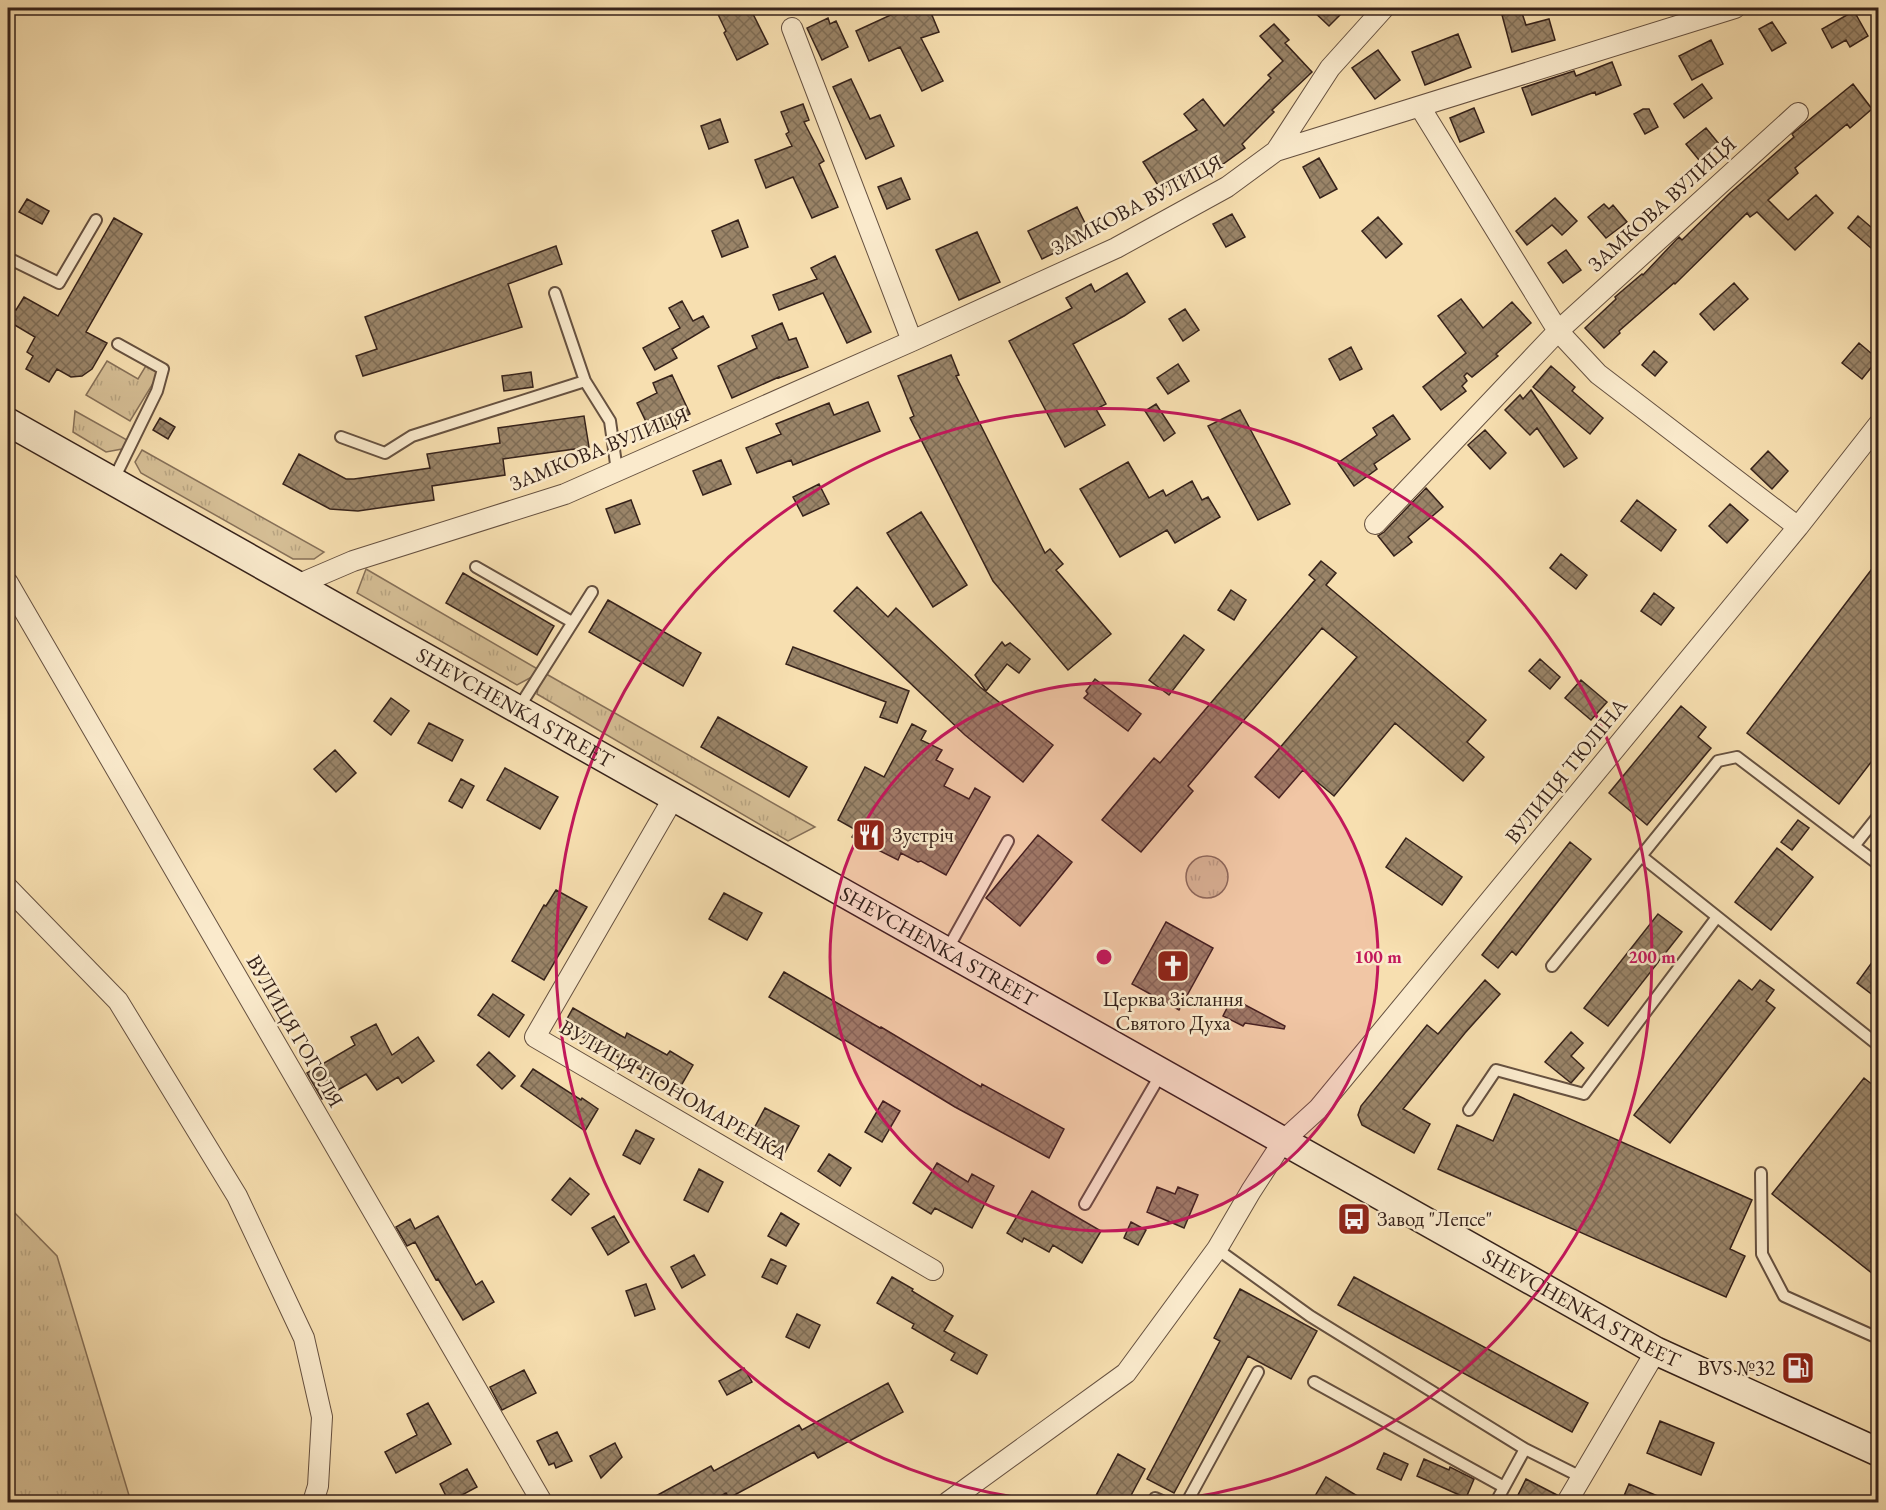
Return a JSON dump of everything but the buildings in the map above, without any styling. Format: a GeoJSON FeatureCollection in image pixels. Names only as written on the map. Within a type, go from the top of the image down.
{"type":"FeatureCollection","features":[{"type":"Feature","properties":{"kind":"main road","name":"SHEVCHENKA STREET"},"geometry":{"type":"LineString","coordinates":[[8,422],[1656,1351],[1878,1452]]}},
{"type":"Feature","properties":{"kind":"street"},"geometry":{"type":"LineString","coordinates":[[1276,151],[1330,68],[1384,8]]}},
{"type":"Feature","properties":{"kind":"street","name":"ЗАМКОВА ВУЛИЦЯ"},"geometry":{"type":"LineString","coordinates":[[297,585],[353,561],[565,494],[617,471],[1116,248],[1227,187],[1276,151],[1735,8]]}},
{"type":"Feature","properties":{"kind":"street"},"geometry":{"type":"LineString","coordinates":[[792,28],[912,340]]}},
{"type":"Feature","properties":{"kind":"street"},"geometry":{"type":"LineString","coordinates":[[1420,107],[1558,331],[1598,374],[1798,527]]}},
{"type":"Feature","properties":{"kind":"street","name":"ЗАМКОВА ВУЛИЦЯ"},"geometry":{"type":"LineString","coordinates":[[1375,524],[1558,331],[1798,113]]}},
{"type":"Feature","properties":{"kind":"street","name":"ВУЛИЦЯ ТЮЛІНА"},"geometry":{"type":"LineString","coordinates":[[948,1503],[1126,1373],[1217,1249],[1284,1140],[1318,1109],[1798,527],[1878,425]]}},
{"type":"Feature","properties":{"kind":"street","name":"ВУЛИЦЯ ГОГОЛЯ"},"geometry":{"type":"LineString","coordinates":[[8,583],[542,1503]]}},
{"type":"Feature","properties":{"kind":"street","name":"ВУЛИЦЯ ПОНОМАРЕНКА"},"geometry":{"type":"LineString","coordinates":[[674,797],[535,1037],[933,1270]]}},
{"type":"Feature","properties":{"kind":"street"},"geometry":{"type":"LineString","coordinates":[[8,888],[118,1000],[237,1196],[304,1338],[322,1417],[318,1486],[313,1503]]}},
{"type":"Feature","properties":{"kind":"street"},"geometry":{"type":"LineString","coordinates":[[1567,1503],[1656,1351]]}},
{"type":"Feature","properties":{"kind":"lane"},"geometry":{"type":"LineString","coordinates":[[8,258],[59,283],[96,220]]}},
{"type":"Feature","properties":{"kind":"lane"},"geometry":{"type":"LineString","coordinates":[[555,293],[585,381],[610,421],[617,471]]}},
{"type":"Feature","properties":{"kind":"lane"},"geometry":{"type":"LineString","coordinates":[[113,481],[157,391],[163,369],[118,344]]}},
{"type":"Feature","properties":{"kind":"lane"},"geometry":{"type":"LineString","coordinates":[[340,436],[385,453],[412,436],[585,381]]}},
{"type":"Feature","properties":{"kind":"lane"},"geometry":{"type":"LineString","coordinates":[[476,567],[572,622]]}},
{"type":"Feature","properties":{"kind":"lane"},"geometry":{"type":"LineString","coordinates":[[518,709],[592,592]]}},
{"type":"Feature","properties":{"kind":"lane"},"geometry":{"type":"LineString","coordinates":[[1552,966],[1718,761],[1737,757],[1878,864]]}},
{"type":"Feature","properties":{"kind":"lane"},"geometry":{"type":"LineString","coordinates":[[1855,845],[1878,816]]}},
{"type":"Feature","properties":{"kind":"lane"},"geometry":{"type":"LineString","coordinates":[[947,951],[1008,842]]}},
{"type":"Feature","properties":{"kind":"lane"},"geometry":{"type":"LineString","coordinates":[[1641,856],[1878,1045]]}},
{"type":"Feature","properties":{"kind":"lane"},"geometry":{"type":"LineString","coordinates":[[1469,1110],[1496,1070],[1584,1094],[1717,917]]}},
{"type":"Feature","properties":{"kind":"lane"},"geometry":{"type":"LineString","coordinates":[[1085,1204],[1162,1072]]}},
{"type":"Feature","properties":{"kind":"lane"},"geometry":{"type":"LineString","coordinates":[[1761,1173],[1762,1254],[1784,1296],[1878,1338]]}},
{"type":"Feature","properties":{"kind":"lane"},"geometry":{"type":"LineString","coordinates":[[1217,1249],[1310,1317],[1526,1449],[1581,1477]]}},
{"type":"Feature","properties":{"kind":"lane"},"geometry":{"type":"LineString","coordinates":[[1187,1503],[1258,1372]]}},
{"type":"Feature","properties":{"kind":"lane"},"geometry":{"type":"LineString","coordinates":[[1314,1382],[1504,1487]]}},
{"type":"Feature","properties":{"kind":"lane"},"geometry":{"type":"LineString","coordinates":[[1496,1503],[1526,1449]]}},
{"type":"Feature","properties":{"kind":"lane"},"geometry":{"type":"LineString","coordinates":[[1153,1503],[1155,1498],[1164,1503]]}},
{"type":"Feature","properties":{"kind":"green space"},"geometry":{"type":"Polygon","coordinates":[[[107,361],[138,379],[147,364],[160,372],[130,421],[86,395],[107,361]]]}},
{"type":"Feature","properties":{"kind":"green space"},"geometry":{"type":"Polygon","coordinates":[[[75,411],[127,440],[122,449],[106,452],[73,432],[75,411]]]}},
{"type":"Feature","properties":{"kind":"green space"},"geometry":{"type":"Polygon","coordinates":[[[142,450],[324,552],[314,559],[293,559],[141,473],[135,462],[142,450]]]}},
{"type":"Feature","properties":{"kind":"green space"},"geometry":{"type":"Polygon","coordinates":[[[366,569],[815,827],[788,841],[537,694],[541,672],[517,685],[357,593],[366,569]]]}},
{"type":"Feature","properties":{"kind":"green space"},"geometry":{"type":"Polygon","coordinates":[[[1207,856],[1215,857],[1222,862],[1227,869],[1227,885],[1222,892],[1215,897],[1207,898],[1199,897],[1192,892],[1187,885],[1186,877],[1187,869],[1192,862],[1199,857],[1207,856]]]}},
{"type":"Feature","properties":{"kind":"green space"},"geometry":{"type":"Polygon","coordinates":[[[8,1206],[57,1256],[131,1502],[8,1502],[8,1206]]]}},
{"type":"Feature","properties":{"kind":"place","name":"Зустріч"},"geometry":{"type":"Point","coordinates":[869,835]}},
{"type":"Feature","properties":{"kind":"place","name":"Церква Зіслання Святого Духа"},"geometry":{"type":"Point","coordinates":[1173,966]}},
{"type":"Feature","properties":{"kind":"place","name":"Завод \"Лепсе\""},"geometry":{"type":"Point","coordinates":[1354,1219]}},
{"type":"Feature","properties":{"kind":"place","name":"BVS №32"},"geometry":{"type":"Point","coordinates":[1798,1368]}}]}
